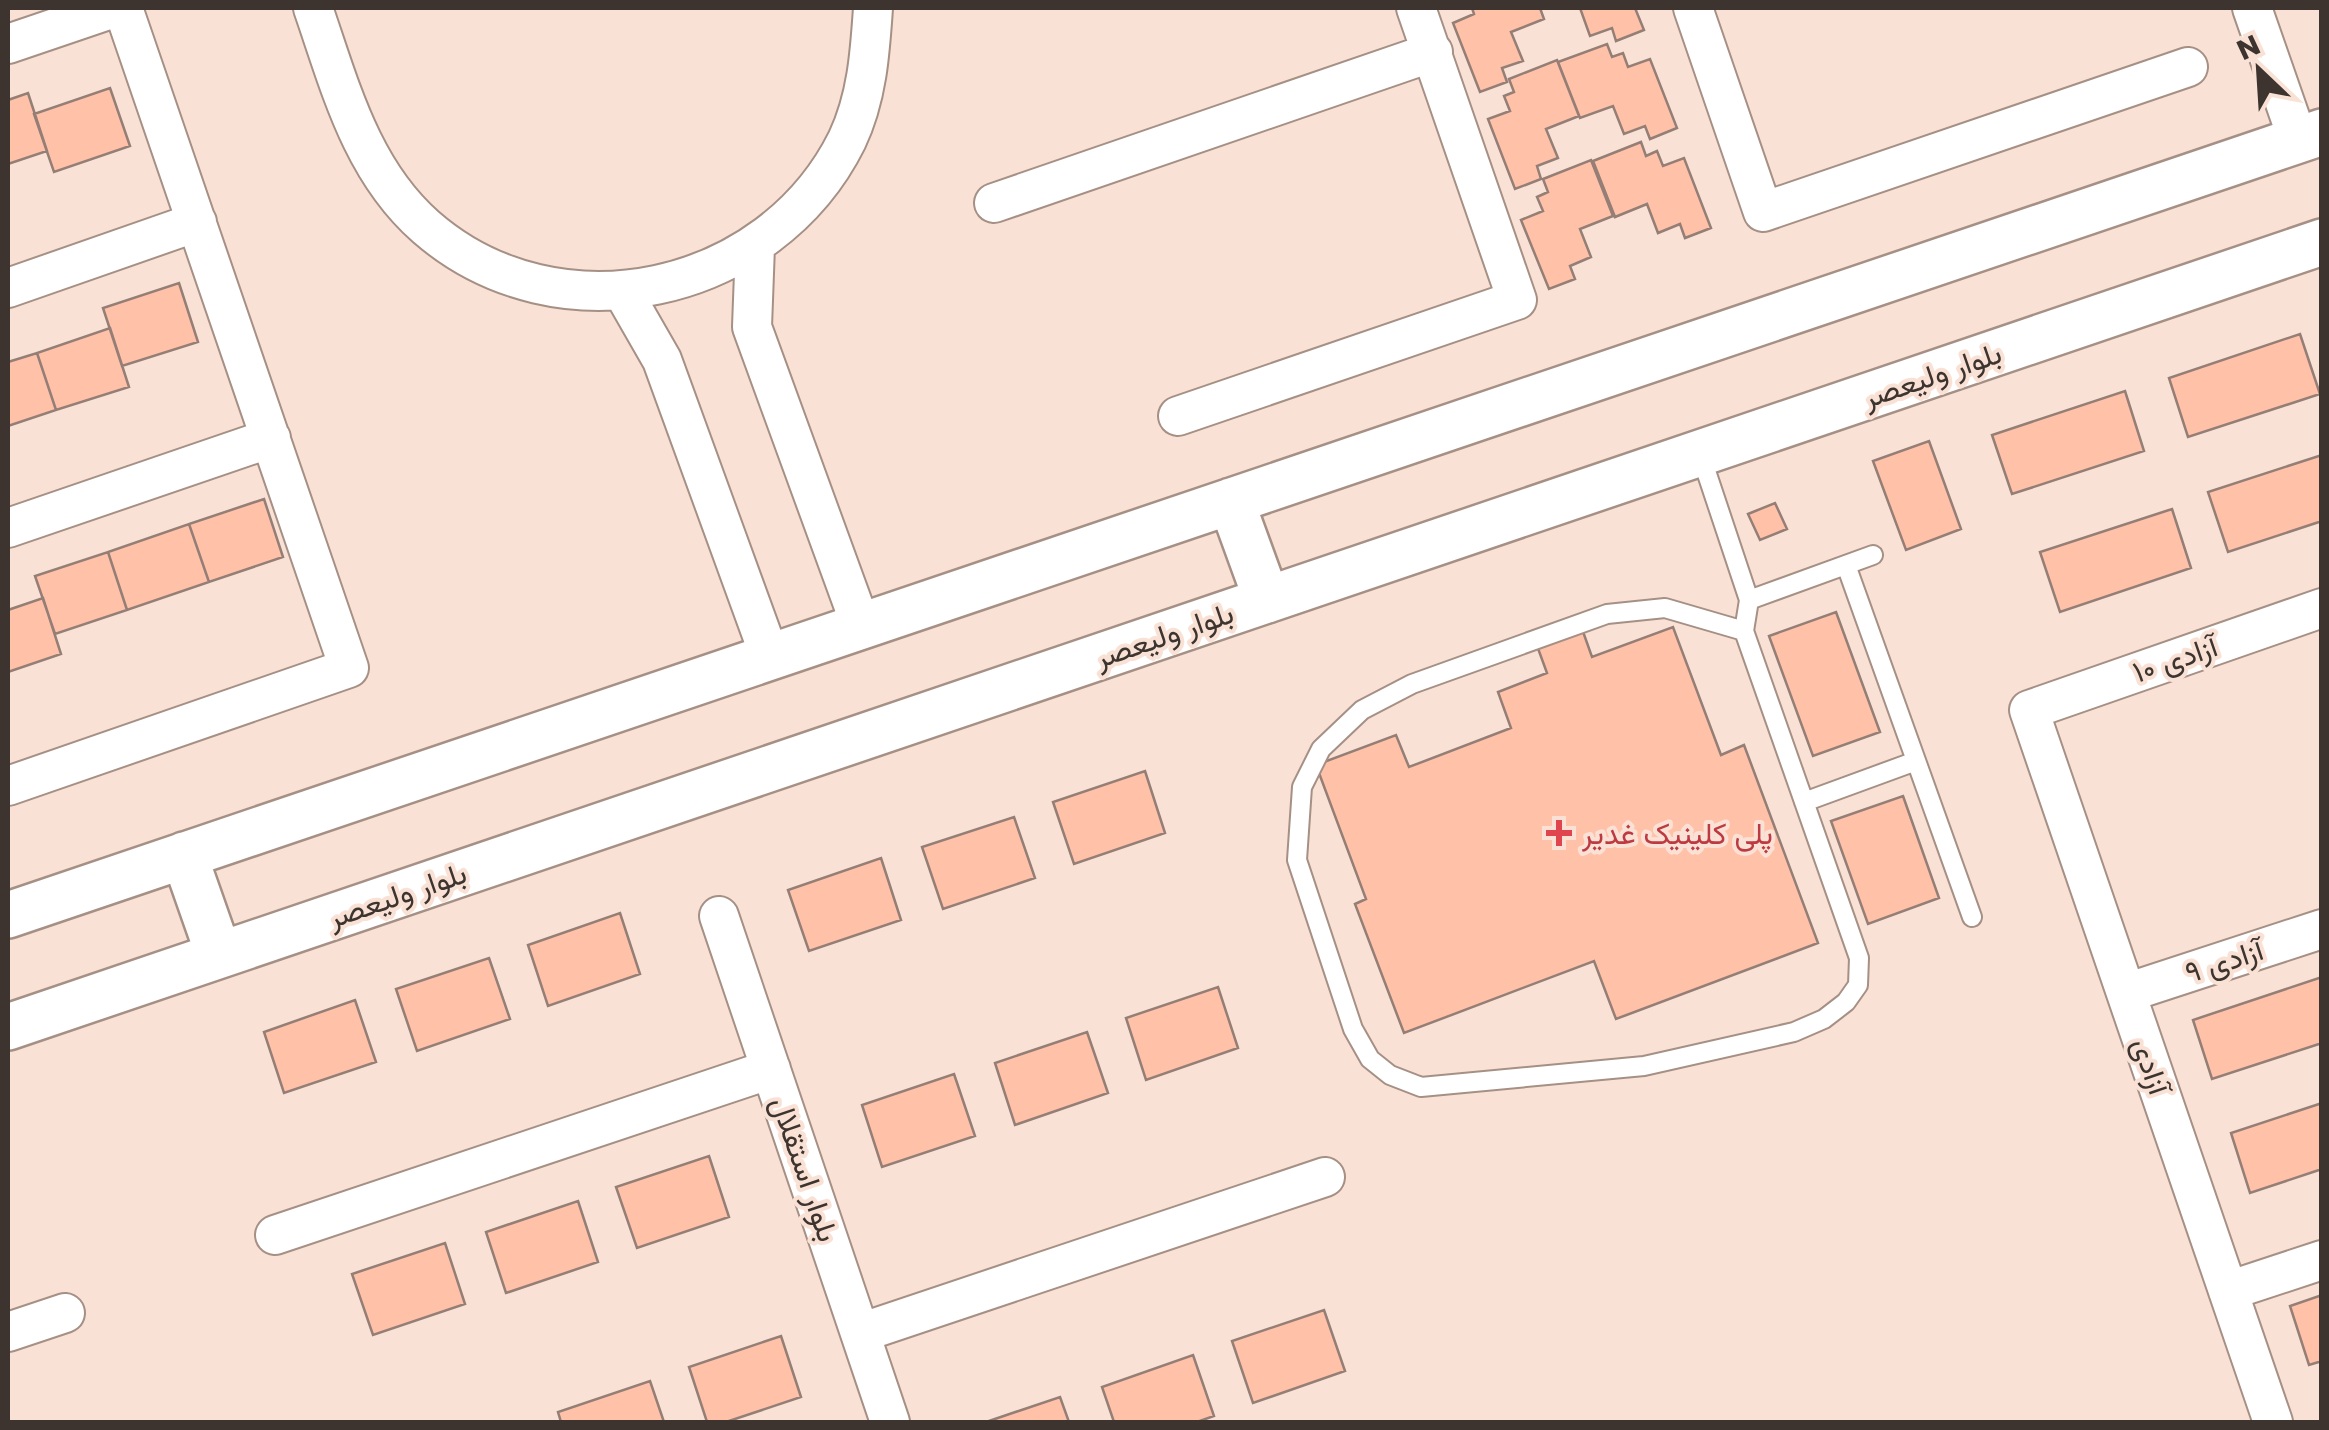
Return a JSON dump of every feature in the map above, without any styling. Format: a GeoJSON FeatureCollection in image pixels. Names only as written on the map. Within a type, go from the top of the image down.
{"type":"FeatureCollection","features":[{"type":"Feature","properties":{"kind":"street"},"geometry":{"type":"LineString","coordinates":[[8,44],[114,8]]}},
{"type":"Feature","properties":{"kind":"street"},"geometry":{"type":"LineString","coordinates":[[8,786],[349,668],[123,8]]}},
{"type":"Feature","properties":{"kind":"street"},"geometry":{"type":"LineString","coordinates":[[314,8],[348,113],[380,176],[427,228],[486,266],[553,288],[623,292],[692,278],[755,246],[808,199],[847,140],[869,73],[872,8]]}},
{"type":"Feature","properties":{"kind":"street"},"geometry":{"type":"LineString","coordinates":[[1178,416],[1517,300],[1416,8]]}},
{"type":"Feature","properties":{"kind":"street"},"geometry":{"type":"LineString","coordinates":[[1693,8],[1763,212],[2188,67]]}},
{"type":"Feature","properties":{"kind":"street"},"geometry":{"type":"LineString","coordinates":[[8,915],[2310,136],[2252,8]]}},
{"type":"Feature","properties":{"kind":"street"},"geometry":{"type":"LineString","coordinates":[[994,203],[1433,52]]}},
{"type":"Feature","properties":{"kind":"street"},"geometry":{"type":"LineString","coordinates":[[8,288],[197,222]]}},
{"type":"Feature","properties":{"kind":"street","name":"بلوار ولیعصر"},"geometry":{"type":"LineString","coordinates":[[8,1027],[2322,242]]}},
{"type":"Feature","properties":{"kind":"street"},"geometry":{"type":"LineString","coordinates":[[755,246],[752,327],[861,626]]}},
{"type":"Feature","properties":{"kind":"street"},"geometry":{"type":"LineString","coordinates":[[623,292],[662,360],[770,657]]}},
{"type":"Feature","properties":{"kind":"street"},"geometry":{"type":"LineString","coordinates":[[8,528],[271,438]]}},
{"type":"Feature","properties":{"kind":"street"},"geometry":{"type":"LineString","coordinates":[[1231,501],[1267,600]]}},
{"type":"Feature","properties":{"kind":"street","name":"آزادی ۱۰"},"geometry":{"type":"LineString","coordinates":[[2030,710],[2322,608]]}},
{"type":"Feature","properties":{"kind":"street","name":"آزادی"},"geometry":{"type":"LineString","coordinates":[[2030,710],[2273,1422]]}},
{"type":"Feature","properties":{"kind":"street"},"geometry":{"type":"LineString","coordinates":[[184,855],[219,955]]}},
{"type":"Feature","properties":{"kind":"street","name":"بلوار استقلال"},"geometry":{"type":"LineString","coordinates":[[719,916],[890,1422]]}},
{"type":"Feature","properties":{"kind":"street","name":"آزادی ۹"},"geometry":{"type":"LineString","coordinates":[[2126,994],[2322,929]]}},
{"type":"Feature","properties":{"kind":"street"},"geometry":{"type":"LineString","coordinates":[[274,1235],[771,1069]]}},
{"type":"Feature","properties":{"kind":"street"},"geometry":{"type":"LineString","coordinates":[[860,1333],[1324,1176]]}},
{"type":"Feature","properties":{"kind":"street"},"geometry":{"type":"LineString","coordinates":[[2228,1291],[2322,1260]]}},
{"type":"Feature","properties":{"kind":"street"},"geometry":{"type":"LineString","coordinates":[[8,1332],[65,1313]]}},
{"type":"Feature","properties":{"kind":"lane"},"geometry":{"type":"LineString","coordinates":[[1700,453],[1749,600],[1744,630],[1859,958],[1858,985],[1846,1002],[1824,1019],[1794,1032],[1644,1066],[1421,1086],[1390,1075],[1370,1059],[1353,1028],[1297,860],[1302,787],[1322,748],[1362,710],[1412,684],[1608,614],[1664,608],[1744,630]]}},
{"type":"Feature","properties":{"kind":"lane"},"geometry":{"type":"LineString","coordinates":[[1749,600],[1873,555]]}},
{"type":"Feature","properties":{"kind":"lane"},"geometry":{"type":"LineString","coordinates":[[1846,565],[1972,917]]}},
{"type":"Feature","properties":{"kind":"lane"},"geometry":{"type":"LineString","coordinates":[[1804,802],[1916,762]]}},
{"type":"Feature","properties":{"kind":"building"},"geometry":{"type":"Polygon","coordinates":[[[1472,8],[1540,8],[1544,19],[1511,32],[1523,61],[1502,68],[1507,82],[1480,92],[1453,23],[1474,14],[1472,8]]]}},
{"type":"Feature","properties":{"kind":"building"},"geometry":{"type":"Polygon","coordinates":[[[1580,8],[1635,8],[1644,30],[1616,41],[1612,28],[1590,36],[1580,8]]]}},
{"type":"Feature","properties":{"kind":"building"},"geometry":{"type":"Polygon","coordinates":[[[1607,44],[1612,57],[1623,53],[1628,67],[1650,59],[1677,128],[1650,139],[1645,126],[1624,134],[1613,106],[1580,118],[1558,62],[1607,44]]]}},
{"type":"Feature","properties":{"kind":"building"},"geometry":{"type":"Polygon","coordinates":[[[1557,60],[1579,116],[1546,129],[1558,158],[1537,166],[1541,179],[1515,189],[1488,119],[1510,111],[1504,96],[1514,92],[1509,79],[1557,60]]]}},
{"type":"Feature","properties":{"kind":"building"},"geometry":{"type":"Polygon","coordinates":[[[110,88],[130,146],[54,172],[34,114],[110,88]]]}},
{"type":"Feature","properties":{"kind":"building"},"geometry":{"type":"Polygon","coordinates":[[[28,93],[47,151],[8,164],[8,100],[28,93]]]}},
{"type":"Feature","properties":{"kind":"building"},"geometry":{"type":"Polygon","coordinates":[[[1641,142],[1646,156],[1657,151],[1663,166],[1684,158],[1711,228],[1685,238],[1680,224],[1658,233],[1647,204],[1615,217],[1593,161],[1641,142]]]}},
{"type":"Feature","properties":{"kind":"building"},"geometry":{"type":"Polygon","coordinates":[[[1591,160],[1613,216],[1580,229],[1591,257],[1570,266],[1575,279],[1549,289],[1521,220],[1543,211],[1537,197],[1548,192],[1543,179],[1591,160]]]}},
{"type":"Feature","properties":{"kind":"building"},"geometry":{"type":"Polygon","coordinates":[[[179,283],[198,342],[122,366],[103,308],[179,283]]]}},
{"type":"Feature","properties":{"kind":"building"},"geometry":{"type":"Polygon","coordinates":[[[110,328],[129,387],[56,410],[37,353],[110,328]]]}},
{"type":"Feature","properties":{"kind":"building"},"geometry":{"type":"Polygon","coordinates":[[[2300,334],[2320,394],[2188,437],[2169,378],[2300,334]]]}},
{"type":"Feature","properties":{"kind":"building"},"geometry":{"type":"Polygon","coordinates":[[[37,353],[56,410],[8,426],[8,362],[37,353]]]}},
{"type":"Feature","properties":{"kind":"building"},"geometry":{"type":"Polygon","coordinates":[[[2125,391],[2144,451],[2012,494],[1992,435],[2125,391]]]}},
{"type":"Feature","properties":{"kind":"building"},"geometry":{"type":"Polygon","coordinates":[[[1929,441],[1961,529],[1906,550],[1873,461],[1929,441]]]}},
{"type":"Feature","properties":{"kind":"building"},"geometry":{"type":"Polygon","coordinates":[[[2322,455],[2322,521],[2228,552],[2208,492],[2322,455]]]}},
{"type":"Feature","properties":{"kind":"building"},"geometry":{"type":"Polygon","coordinates":[[[264,499],[283,557],[209,582],[189,524],[264,499]]]}},
{"type":"Feature","properties":{"kind":"building"},"geometry":{"type":"Polygon","coordinates":[[[1775,503],[1787,529],[1760,540],[1748,514],[1775,503]]]}},
{"type":"Feature","properties":{"kind":"building"},"geometry":{"type":"Polygon","coordinates":[[[2172,509],[2191,568],[2060,612],[2040,552],[2172,509]]]}},
{"type":"Feature","properties":{"kind":"building"},"geometry":{"type":"Polygon","coordinates":[[[189,524],[209,582],[127,610],[108,552],[189,524]]]}},
{"type":"Feature","properties":{"kind":"building"},"geometry":{"type":"Polygon","coordinates":[[[108,552],[127,610],[55,634],[35,576],[108,552]]]}},
{"type":"Feature","properties":{"kind":"building"},"geometry":{"type":"Polygon","coordinates":[[[43,598],[61,654],[8,672],[8,610],[43,598]]]}},
{"type":"Feature","properties":{"kind":"building"},"geometry":{"type":"Polygon","coordinates":[[[1836,612],[1880,732],[1813,756],[1769,636],[1836,612]]]}},
{"type":"Feature","properties":{"kind":"building","name":"پلی کلینیک غدیر"},"geometry":{"type":"Polygon","coordinates":[[[1581,626],[1592,657],[1673,627],[1721,755],[1744,745],[1818,943],[1616,1019],[1594,961],[1404,1033],[1355,904],[1366,899],[1316,765],[1396,735],[1409,767],[1511,728],[1498,692],[1547,673],[1536,643],[1581,626]]]}},
{"type":"Feature","properties":{"kind":"building"},"geometry":{"type":"Polygon","coordinates":[[[1145,771],[1165,833],[1074,864],[1053,802],[1145,771]]]}},
{"type":"Feature","properties":{"kind":"building"},"geometry":{"type":"Polygon","coordinates":[[[1903,796],[1939,898],[1868,924],[1831,821],[1903,796]]]}},
{"type":"Feature","properties":{"kind":"building"},"geometry":{"type":"Polygon","coordinates":[[[1014,817],[1035,878],[943,909],[922,847],[1014,817]]]}},
{"type":"Feature","properties":{"kind":"building"},"geometry":{"type":"Polygon","coordinates":[[[881,858],[901,920],[809,951],[788,890],[881,858]]]}},
{"type":"Feature","properties":{"kind":"building"},"geometry":{"type":"Polygon","coordinates":[[[620,913],[640,974],[548,1006],[528,945],[620,913]]]}},
{"type":"Feature","properties":{"kind":"building"},"geometry":{"type":"Polygon","coordinates":[[[489,958],[510,1019],[417,1051],[396,989],[489,958]]]}},
{"type":"Feature","properties":{"kind":"building"},"geometry":{"type":"Polygon","coordinates":[[[2322,977],[2322,1043],[2212,1079],[2193,1020],[2322,977]]]}},
{"type":"Feature","properties":{"kind":"building"},"geometry":{"type":"Polygon","coordinates":[[[1218,987],[1238,1048],[1146,1080],[1126,1018],[1218,987]]]}},
{"type":"Feature","properties":{"kind":"building"},"geometry":{"type":"Polygon","coordinates":[[[355,1000],[376,1062],[284,1093],[264,1032],[355,1000]]]}},
{"type":"Feature","properties":{"kind":"building"},"geometry":{"type":"Polygon","coordinates":[[[1087,1032],[1108,1093],[1015,1125],[995,1063],[1087,1032]]]}},
{"type":"Feature","properties":{"kind":"building"},"geometry":{"type":"Polygon","coordinates":[[[954,1074],[975,1136],[882,1167],[862,1105],[954,1074]]]}},
{"type":"Feature","properties":{"kind":"building"},"geometry":{"type":"Polygon","coordinates":[[[2322,1103],[2322,1169],[2250,1193],[2231,1133],[2322,1103]]]}},
{"type":"Feature","properties":{"kind":"building"},"geometry":{"type":"Polygon","coordinates":[[[709,1156],[729,1217],[637,1248],[616,1187],[709,1156]]]}},
{"type":"Feature","properties":{"kind":"building"},"geometry":{"type":"Polygon","coordinates":[[[578,1201],[598,1262],[506,1293],[486,1232],[578,1201]]]}},
{"type":"Feature","properties":{"kind":"building"},"geometry":{"type":"Polygon","coordinates":[[[445,1243],[465,1304],[373,1335],[352,1274],[445,1243]]]}},
{"type":"Feature","properties":{"kind":"building"},"geometry":{"type":"Polygon","coordinates":[[[2322,1295],[2322,1361],[2309,1365],[2290,1306],[2322,1295]]]}},
{"type":"Feature","properties":{"kind":"building"},"geometry":{"type":"Polygon","coordinates":[[[1324,1310],[1345,1371],[1253,1403],[1232,1341],[1324,1310]]]}},
{"type":"Feature","properties":{"kind":"building"},"geometry":{"type":"Polygon","coordinates":[[[781,1336],[801,1397],[726,1422],[707,1422],[689,1367],[781,1336]]]}},
{"type":"Feature","properties":{"kind":"building"},"geometry":{"type":"Polygon","coordinates":[[[1193,1355],[1214,1416],[1197,1422],[1114,1422],[1102,1387],[1193,1355]]]}},
{"type":"Feature","properties":{"kind":"building"},"geometry":{"type":"Polygon","coordinates":[[[650,1381],[664,1422],[561,1422],[558,1412],[650,1381]]]}},
{"type":"Feature","properties":{"kind":"building"},"geometry":{"type":"Polygon","coordinates":[[[1060,1397],[1069,1422],[986,1422],[1060,1397]]]}},
{"type":"Feature","properties":{"kind":"place","name":"پلی کلینیک غدیر"},"geometry":{"type":"Point","coordinates":[1559,833]}}]}
